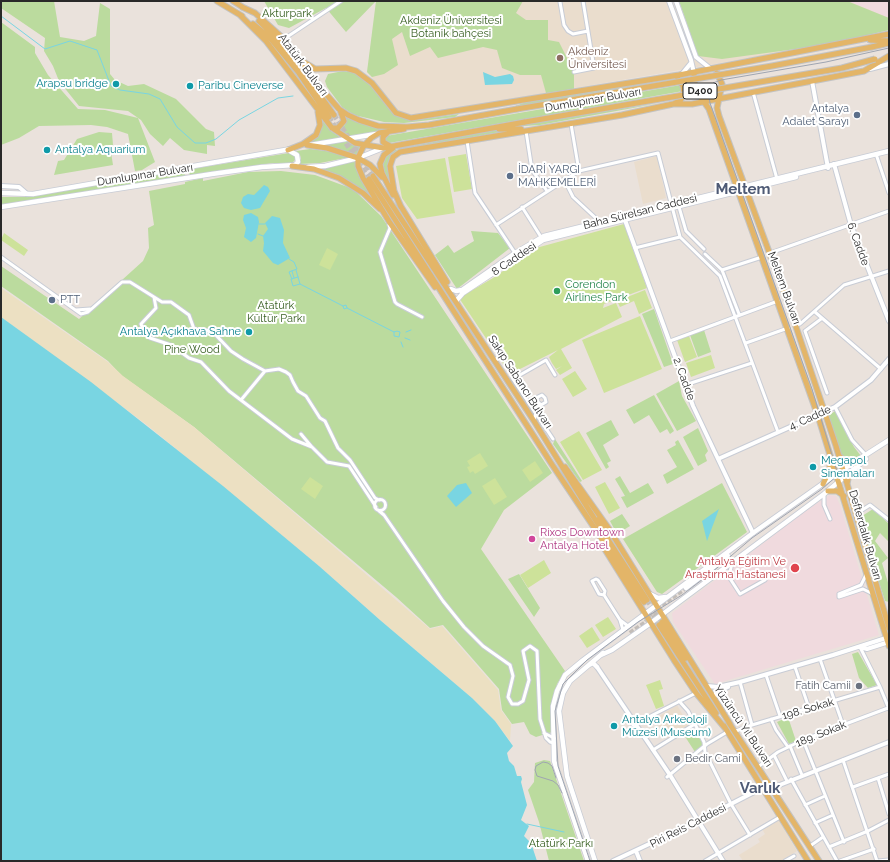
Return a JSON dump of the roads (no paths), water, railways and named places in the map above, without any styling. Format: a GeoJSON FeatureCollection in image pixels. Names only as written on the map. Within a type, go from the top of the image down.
{"type":"FeatureCollection","features":[{"type":"Feature","properties":{"kind":"main road","name":"Atatürk Bulvarı"},"geometry":{"type":"LineString","coordinates":[[217,1],[240,14],[270,38],[331,116],[278,40],[242,6],[233,1]]}},
{"type":"Feature","properties":{"kind":"main road","name":"Dumlupınar Bulvarı"},"geometry":{"type":"LineString","coordinates":[[242,6],[255,13],[284,39],[339,109],[359,120],[378,126],[407,127],[429,125],[772,66],[872,47],[889,42]]}},
{"type":"Feature","properties":{"kind":"main road"},"geometry":{"type":"LineString","coordinates":[[240,14],[266,40],[332,128],[347,139],[364,145],[383,148]]}},
{"type":"Feature","properties":{"kind":"main road"},"geometry":{"type":"LineString","coordinates":[[302,61],[315,69],[346,68],[356,71],[372,83],[391,107],[403,116],[411,118],[694,73],[889,34]]}},
{"type":"Feature","properties":{"kind":"main road"},"geometry":{"type":"LineString","coordinates":[[864,39],[889,42]]}},
{"type":"Feature","properties":{"kind":"main road"},"geometry":{"type":"LineString","coordinates":[[401,207],[394,191],[390,161],[394,156],[406,151],[672,104],[703,102],[864,71],[889,56]]}},
{"type":"Feature","properties":{"kind":"main road","name":"Dumlupınar Bulvarı"},"geometry":{"type":"LineString","coordinates":[[302,167],[325,166],[358,158],[392,146],[842,68],[889,56]]}},
{"type":"Feature","properties":{"kind":"main road"},"geometry":{"type":"LineString","coordinates":[[711,70],[717,72],[721,80],[722,87],[719,98]]}},
{"type":"Feature","properties":{"kind":"main road"},"geometry":{"type":"LineString","coordinates":[[694,73],[695,89],[703,102]]}},
{"type":"Feature","properties":{"kind":"main road"},"geometry":{"type":"LineString","coordinates":[[671,77],[681,82],[684,90],[682,98],[672,104]]}},
{"type":"Feature","properties":{"kind":"main road","name":"Meltem Bulvarı"},"geometry":{"type":"LineString","coordinates":[[719,98],[719,116],[770,253],[825,413],[842,470]]}},
{"type":"Feature","properties":{"kind":"main road"},"geometry":{"type":"LineString","coordinates":[[490,114],[524,100]]}},
{"type":"Feature","properties":{"kind":"main road","name":"Meltem Bulvarı"},"geometry":{"type":"LineString","coordinates":[[703,102],[709,109],[739,190],[788,328],[839,483]]}},
{"type":"Feature","properties":{"kind":"main road"},"geometry":{"type":"LineString","coordinates":[[288,150],[303,144],[316,135],[320,120],[316,107]]}},
{"type":"Feature","properties":{"kind":"main road"},"geometry":{"type":"LineString","coordinates":[[332,128],[338,128],[344,121],[339,109]]}},
{"type":"Feature","properties":{"kind":"main road"},"geometry":{"type":"LineString","coordinates":[[455,120],[467,109]]}},
{"type":"Feature","properties":{"kind":"main road"},"geometry":{"type":"LineString","coordinates":[[429,125],[379,133],[364,145],[358,158],[358,166],[369,178],[448,303]]}},
{"type":"Feature","properties":{"kind":"main road"},"geometry":{"type":"LineString","coordinates":[[486,129],[536,129]]}},
{"type":"Feature","properties":{"kind":"main road"},"geometry":{"type":"LineString","coordinates":[[390,131],[384,134],[384,142],[385,145],[392,146]]}},
{"type":"Feature","properties":{"kind":"main road","name":"Dumlupınar Bulvarı"},"geometry":{"type":"LineString","coordinates":[[1,193],[27,194],[191,167],[379,133]]}},
{"type":"Feature","properties":{"kind":"main road"},"geometry":{"type":"LineString","coordinates":[[409,143],[389,150],[382,157],[380,168],[385,181],[451,289],[456,301]]}},
{"type":"Feature","properties":{"kind":"main road"},"geometry":{"type":"LineString","coordinates":[[306,145],[328,148],[358,158],[374,169],[385,181]]}},
{"type":"Feature","properties":{"kind":"main road"},"geometry":{"type":"LineString","coordinates":[[288,150],[294,152],[298,158],[298,162],[292,166]]}},
{"type":"Feature","properties":{"kind":"main road","name":"Baha Sürelsan Caddesi"},"geometry":{"type":"LineString","coordinates":[[451,289],[459,292],[541,237],[600,222],[672,207],[679,207],[746,188],[889,152]]}},
{"type":"Feature","properties":{"kind":"main road"},"geometry":{"type":"LineString","coordinates":[[292,166],[302,167],[347,182],[363,193],[387,217]]}},
{"type":"Feature","properties":{"kind":"main road","name":"Dumlupınar Bulvarı"},"geometry":{"type":"LineString","coordinates":[[1,207],[191,177],[262,167],[292,166]]}},
{"type":"Feature","properties":{"kind":"main road"},"geometry":{"type":"LineString","coordinates":[[191,167],[186,172],[191,177]]}},
{"type":"Feature","properties":{"kind":"main road"},"geometry":{"type":"LineString","coordinates":[[374,169],[365,169],[387,217],[415,260],[448,303]]}},
{"type":"Feature","properties":{"kind":"main road","name":"Sakıp Sabancı Bulvarı"},"geometry":{"type":"LineString","coordinates":[[369,178],[456,301],[528,411],[646,601],[550,463],[448,303]]}},
{"type":"Feature","properties":{"kind":"main road","name":"Baha Sürelsan Caddesi"},"geometry":{"type":"LineString","coordinates":[[625,220],[739,190]]}},
{"type":"Feature","properties":{"kind":"main road","name":"8 Caddesi"},"geometry":{"type":"LineString","coordinates":[[456,301],[463,293],[516,255],[543,240],[625,220]]}},
{"type":"Feature","properties":{"kind":"main road"},"geometry":{"type":"LineString","coordinates":[[579,671],[592,663],[597,667],[600,656],[612,650],[651,623],[826,493],[889,440]]}},
{"type":"Feature","properties":{"kind":"main road"},"geometry":{"type":"LineString","coordinates":[[686,588],[723,560],[753,533],[836,474],[884,444]]}},
{"type":"Feature","properties":{"kind":"main road"},"geometry":{"type":"LineString","coordinates":[[552,451],[619,550]]}},
{"type":"Feature","properties":{"kind":"main road"},"geometry":{"type":"LineString","coordinates":[[838,455],[847,463],[855,463]]}},
{"type":"Feature","properties":{"kind":"main road"},"geometry":{"type":"LineString","coordinates":[[823,484],[829,472],[831,458]]}},
{"type":"Feature","properties":{"kind":"main road"},"geometry":{"type":"LineString","coordinates":[[560,462],[576,480],[609,528],[657,605],[662,614],[663,623],[707,686],[730,724]]}},
{"type":"Feature","properties":{"kind":"main road"},"geometry":{"type":"LineString","coordinates":[[550,463],[696,693],[726,730]]}},
{"type":"Feature","properties":{"kind":"main road","name":"Defterdalık Bulvarı"},"geometry":{"type":"LineString","coordinates":[[842,470],[854,515],[889,628]]}},
{"type":"Feature","properties":{"kind":"main road"},"geometry":{"type":"LineString","coordinates":[[848,491],[849,474]]}},
{"type":"Feature","properties":{"kind":"main road","name":"Defterdalık Bulvarı"},"geometry":{"type":"LineString","coordinates":[[839,483],[871,593],[888,641]]}},
{"type":"Feature","properties":{"kind":"main road"},"geometry":{"type":"LineString","coordinates":[[826,493],[837,491],[844,496]]}},
{"type":"Feature","properties":{"kind":"main road"},"geometry":{"type":"LineString","coordinates":[[588,861],[555,765],[554,704],[557,691],[565,675],[582,661],[745,540]]}},
{"type":"Feature","properties":{"kind":"main road"},"geometry":{"type":"LineString","coordinates":[[649,593],[654,597],[661,598],[674,592]]}},
{"type":"Feature","properties":{"kind":"main road"},"geometry":{"type":"LineString","coordinates":[[663,623],[670,608]]}},
{"type":"Feature","properties":{"kind":"main road","name":"Yüzüncü Yıl Bulvarı"},"geometry":{"type":"LineString","coordinates":[[663,623],[736,731],[819,861]]}},
{"type":"Feature","properties":{"kind":"main road","name":"Yüzüncü Yıl Bulvarı"},"geometry":{"type":"LineString","coordinates":[[663,623],[726,730],[808,861]]}},
{"type":"Feature","properties":{"kind":"main road"},"geometry":{"type":"LineString","coordinates":[[595,861],[566,772],[559,716],[560,704],[566,686],[579,671],[630,634]]}},
{"type":"Feature","properties":{"kind":"main road"},"geometry":{"type":"LineString","coordinates":[[684,669],[726,730]]}},
{"type":"Feature","properties":{"kind":"main road"},"geometry":{"type":"LineString","coordinates":[[554,741],[562,741]]}},
{"type":"Feature","properties":{"kind":"street"},"geometry":{"type":"LineString","coordinates":[[284,39],[341,1]]}},
{"type":"Feature","properties":{"kind":"street"},"geometry":{"type":"LineString","coordinates":[[574,72],[594,68],[583,1]]}},
{"type":"Feature","properties":{"kind":"street"},"geometry":{"type":"LineString","coordinates":[[669,1],[691,60],[694,73]]}},
{"type":"Feature","properties":{"kind":"street"},"geometry":{"type":"LineString","coordinates":[[676,1],[696,57],[711,70]]}},
{"type":"Feature","properties":{"kind":"street"},"geometry":{"type":"LineString","coordinates":[[560,2],[564,25],[568,30],[573,34],[588,31]]}},
{"type":"Feature","properties":{"kind":"street"},"geometry":{"type":"LineString","coordinates":[[674,15],[680,14]]}},
{"type":"Feature","properties":{"kind":"street"},"geometry":{"type":"LineString","coordinates":[[679,75],[690,66],[691,60]]}},
{"type":"Feature","properties":{"kind":"street"},"geometry":{"type":"LineString","coordinates":[[864,71],[889,64]]}},
{"type":"Feature","properties":{"kind":"street"},"geometry":{"type":"LineString","coordinates":[[812,81],[828,167]]}},
{"type":"Feature","properties":{"kind":"street"},"geometry":{"type":"LineString","coordinates":[[753,92],[777,180]]}},
{"type":"Feature","properties":{"kind":"street"},"geometry":{"type":"LineString","coordinates":[[571,123],[579,171]]}},
{"type":"Feature","properties":{"kind":"street"},"geometry":{"type":"LineString","coordinates":[[526,131],[532,170],[547,191]]}},
{"type":"Feature","properties":{"kind":"street"},"geometry":{"type":"LineString","coordinates":[[467,140],[475,193],[516,255]]}},
{"type":"Feature","properties":{"kind":"street"},"geometry":{"type":"LineString","coordinates":[[496,224],[579,171],[658,153],[680,237],[720,276],[737,315]]}},
{"type":"Feature","properties":{"kind":"street"},"geometry":{"type":"LineString","coordinates":[[877,155],[884,179],[888,186],[889,194]]}},
{"type":"Feature","properties":{"kind":"street","name":"6. Cadde"},"geometry":{"type":"LineString","coordinates":[[834,165],[851,224],[889,321]]}},
{"type":"Feature","properties":{"kind":"street"},"geometry":{"type":"LineString","coordinates":[[884,179],[889,178]]}},
{"type":"Feature","properties":{"kind":"street"},"geometry":{"type":"LineString","coordinates":[[564,180],[573,197],[600,222]]}},
{"type":"Feature","properties":{"kind":"street"},"geometry":{"type":"LineString","coordinates":[[1,186],[19,187],[27,194]]}},
{"type":"Feature","properties":{"kind":"street"},"geometry":{"type":"LineString","coordinates":[[522,207],[541,237]]}},
{"type":"Feature","properties":{"kind":"street"},"geometry":{"type":"LineString","coordinates":[[679,207],[686,231],[704,249]]}},
{"type":"Feature","properties":{"kind":"street"},"geometry":{"type":"LineString","coordinates":[[770,253],[889,211]]}},
{"type":"Feature","properties":{"kind":"street"},"geometry":{"type":"LineString","coordinates":[[387,217],[390,228],[380,252],[395,302],[422,317]]}},
{"type":"Feature","properties":{"kind":"street","name":"2. Cadde"},"geometry":{"type":"LineString","coordinates":[[625,220],[685,385],[753,533]]}},
{"type":"Feature","properties":{"kind":"street"},"geometry":{"type":"LineString","coordinates":[[636,248],[680,237]]}},
{"type":"Feature","properties":{"kind":"street"},"geometry":{"type":"LineString","coordinates":[[706,254],[722,270],[752,363],[778,432]]}},
{"type":"Feature","properties":{"kind":"street"},"geometry":{"type":"LineString","coordinates":[[1,257],[73,309],[81,311],[92,309],[122,282],[130,282],[162,302],[170,302],[189,315],[194,329],[212,331],[231,351],[265,371],[279,369],[290,375],[298,391],[306,396],[320,418],[325,421],[338,448],[350,460],[375,498],[385,502],[384,515]]}},
{"type":"Feature","properties":{"kind":"street"},"geometry":{"type":"LineString","coordinates":[[722,270],[762,257]]}},
{"type":"Feature","properties":{"kind":"street"},"geometry":{"type":"LineString","coordinates":[[795,325],[800,324],[815,312],[844,285],[889,271]]}},
{"type":"Feature","properties":{"kind":"street"},"geometry":{"type":"LineString","coordinates":[[154,297],[156,308]]}},
{"type":"Feature","properties":{"kind":"street"},"geometry":{"type":"LineString","coordinates":[[670,341],[778,301]]}},
{"type":"Feature","properties":{"kind":"street"},"geometry":{"type":"LineString","coordinates":[[162,302],[141,324],[144,332],[150,338],[171,345],[189,358],[201,362],[229,391],[277,429],[292,439],[312,447]]}},
{"type":"Feature","properties":{"kind":"street"},"geometry":{"type":"LineString","coordinates":[[815,312],[821,319],[881,369]]}},
{"type":"Feature","properties":{"kind":"street"},"geometry":{"type":"LineString","coordinates":[[821,319],[805,331],[827,393]]}},
{"type":"Feature","properties":{"kind":"street"},"geometry":{"type":"LineString","coordinates":[[746,343],[788,328]]}},
{"type":"Feature","properties":{"kind":"street","name":"4. Cadde"},"geometry":{"type":"LineString","coordinates":[[718,459],[825,413],[864,386],[889,359]]}},
{"type":"Feature","properties":{"kind":"street"},"geometry":{"type":"LineString","coordinates":[[553,439],[514,379],[546,360],[555,375]]}},
{"type":"Feature","properties":{"kind":"street"},"geometry":{"type":"LineString","coordinates":[[685,385],[752,363]]}},
{"type":"Feature","properties":{"kind":"street"},"geometry":{"type":"LineString","coordinates":[[241,400],[265,371]]}},
{"type":"Feature","properties":{"kind":"street"},"geometry":{"type":"LineString","coordinates":[[534,421],[536,412],[541,405]]}},
{"type":"Feature","properties":{"kind":"street"},"geometry":{"type":"LineString","coordinates":[[835,407],[852,440],[864,453]]}},
{"type":"Feature","properties":{"kind":"street"},"geometry":{"type":"LineString","coordinates":[[528,411],[536,412]]}},
{"type":"Feature","properties":{"kind":"street"},"geometry":{"type":"LineString","coordinates":[[301,434],[327,462],[349,466],[443,601],[473,638],[510,665],[513,676],[508,698],[511,703],[514,704],[523,701],[530,680],[522,653],[528,647],[534,648],[537,651],[540,719],[544,733],[554,741]]}},
{"type":"Feature","properties":{"kind":"street"},"geometry":{"type":"LineString","coordinates":[[826,493],[824,505],[830,519]]}},
{"type":"Feature","properties":{"kind":"street"},"geometry":{"type":"LineString","coordinates":[[377,508],[376,502],[379,500]]}},
{"type":"Feature","properties":{"kind":"street"},"geometry":{"type":"LineString","coordinates":[[815,501],[824,505]]}},
{"type":"Feature","properties":{"kind":"street"},"geometry":{"type":"LineString","coordinates":[[854,515],[870,505],[889,520]]}},
{"type":"Feature","properties":{"kind":"street"},"geometry":{"type":"LineString","coordinates":[[377,508],[385,508]]}},
{"type":"Feature","properties":{"kind":"street"},"geometry":{"type":"LineString","coordinates":[[732,562],[729,577],[740,594],[765,580]]}},
{"type":"Feature","properties":{"kind":"street"},"geometry":{"type":"LineString","coordinates":[[866,575],[862,585],[839,594],[839,597],[863,589],[871,593]]}},
{"type":"Feature","properties":{"kind":"street"},"geometry":{"type":"LineString","coordinates":[[714,576],[729,577]]}},
{"type":"Feature","properties":{"kind":"street"},"geometry":{"type":"LineString","coordinates":[[604,595],[599,594],[592,581],[596,579],[598,580],[605,591],[604,595],[620,620],[623,630]]}},
{"type":"Feature","properties":{"kind":"street"},"geometry":{"type":"LineString","coordinates":[[620,620],[628,626]]}},
{"type":"Feature","properties":{"kind":"street"},"geometry":{"type":"LineString","coordinates":[[707,686],[718,687],[740,682],[860,647],[888,641]]}},
{"type":"Feature","properties":{"kind":"street"},"geometry":{"type":"LineString","coordinates":[[480,651],[483,646]]}},
{"type":"Feature","properties":{"kind":"street"},"geometry":{"type":"LineString","coordinates":[[860,647],[889,709]]}},
{"type":"Feature","properties":{"kind":"street"},"geometry":{"type":"LineString","coordinates":[[820,659],[843,725]]}},
{"type":"Feature","properties":{"kind":"street"},"geometry":{"type":"LineString","coordinates":[[597,667],[634,725],[653,750],[723,861]]}},
{"type":"Feature","properties":{"kind":"street"},"geometry":{"type":"LineString","coordinates":[[794,667],[809,708]]}},
{"type":"Feature","properties":{"kind":"street"},"geometry":{"type":"LineString","coordinates":[[766,675],[780,716]]}},
{"type":"Feature","properties":{"kind":"street"},"geometry":{"type":"LineString","coordinates":[[714,697],[717,692],[740,682]]}},
{"type":"Feature","properties":{"kind":"street"},"geometry":{"type":"LineString","coordinates":[[740,682],[752,725]]}},
{"type":"Feature","properties":{"kind":"street","name":"198. Sokak"},"geometry":{"type":"LineString","coordinates":[[736,731],[780,716],[880,687]]}},
{"type":"Feature","properties":{"kind":"street"},"geometry":{"type":"LineString","coordinates":[[634,725],[696,693]]}},
{"type":"Feature","properties":{"kind":"street"},"geometry":{"type":"LineString","coordinates":[[679,702],[688,711],[695,724],[705,752],[731,804],[750,835]]}},
{"type":"Feature","properties":{"kind":"street","name":"189. Sokak"},"geometry":{"type":"LineString","coordinates":[[758,767],[774,755],[803,740],[889,709]]}},
{"type":"Feature","properties":{"kind":"street"},"geometry":{"type":"LineString","coordinates":[[771,719],[776,730],[789,747],[802,775]]}},
{"type":"Feature","properties":{"kind":"street"},"geometry":{"type":"LineString","coordinates":[[653,750],[695,724]]}},
{"type":"Feature","properties":{"kind":"street"},"geometry":{"type":"LineString","coordinates":[[668,776],[726,730]]}},
{"type":"Feature","properties":{"kind":"street"},"geometry":{"type":"LineString","coordinates":[[803,740],[844,842]]}},
{"type":"Feature","properties":{"kind":"street"},"geometry":{"type":"LineString","coordinates":[[772,788],[789,780],[889,742]]}},
{"type":"Feature","properties":{"kind":"street"},"geometry":{"type":"LineString","coordinates":[[774,755],[805,804],[829,847],[839,861],[874,849]]}},
{"type":"Feature","properties":{"kind":"street"},"geometry":{"type":"LineString","coordinates":[[843,760],[877,861],[889,860]]}},
{"type":"Feature","properties":{"kind":"street"},"geometry":{"type":"LineString","coordinates":[[853,787],[889,774]]}},
{"type":"Feature","properties":{"kind":"street"},"geometry":{"type":"LineString","coordinates":[[878,778],[889,814]]}},
{"type":"Feature","properties":{"kind":"street","name":"Piri Reis Caddesi"},"geometry":{"type":"LineString","coordinates":[[613,861],[699,821],[762,788]]}},
{"type":"Feature","properties":{"kind":"street"},"geometry":{"type":"LineString","coordinates":[[805,804],[825,796]]}},
{"type":"Feature","properties":{"kind":"street"},"geometry":{"type":"LineString","coordinates":[[815,823],[833,815]]}},
{"type":"Feature","properties":{"kind":"street"},"geometry":{"type":"LineString","coordinates":[[705,861],[780,817]]}},
{"type":"Feature","properties":{"kind":"street"},"geometry":{"type":"LineString","coordinates":[[829,847],[844,842],[889,820]]}},
{"type":"Feature","properties":{"kind":"street"},"geometry":{"type":"LineString","coordinates":[[810,846],[823,837]]}},
{"type":"Feature","properties":{"kind":"street"},"geometry":{"type":"LineString","coordinates":[[636,851],[640,861]]}},
{"type":"Feature","properties":{"kind":"street"},"geometry":{"type":"LineString","coordinates":[[785,861],[792,858]]}},
{"type":"Feature","properties":{"kind":"water"},"geometry":{"type":"Polygon","coordinates":[[[483,72],[495,77],[510,74],[513,76],[514,80],[512,84],[485,85],[483,72]]]}},
{"type":"Feature","properties":{"kind":"water"},"geometry":{"type":"Polygon","coordinates":[[[264,185],[268,187],[270,191],[260,208],[251,210],[244,208],[241,203],[243,197],[248,194],[254,195],[264,185]]]}},
{"type":"Feature","properties":{"kind":"water"},"geometry":{"type":"Polygon","coordinates":[[[251,213],[258,217],[259,222],[256,238],[251,242],[244,237],[246,228],[243,220],[244,215],[251,213]]]}},
{"type":"Feature","properties":{"kind":"water"},"geometry":{"type":"Polygon","coordinates":[[[272,216],[280,218],[284,230],[283,243],[290,258],[278,265],[273,263],[263,251],[263,236],[268,229],[265,223],[272,216]]]}},
{"type":"Feature","properties":{"kind":"water"},"geometry":{"type":"Polygon","coordinates":[[[1,317],[91,382],[223,486],[319,566],[472,698],[495,721],[513,746],[507,753],[509,761],[514,766],[517,776],[521,776],[522,779],[521,782],[527,805],[521,820],[529,826],[524,836],[531,843],[537,861],[1,861],[1,317]]]}},
{"type":"Feature","properties":{"kind":"water"},"geometry":{"type":"Polygon","coordinates":[[[466,483],[472,493],[456,507],[447,496],[457,485],[466,483]]]}},
{"type":"Feature","properties":{"kind":"water"},"geometry":{"type":"Polygon","coordinates":[[[719,509],[707,541],[702,521],[719,509]]]}},
{"type":"Feature","properties":{"kind":"waterway"},"geometry":{"type":"LineString","coordinates":[[1,16],[45,49],[70,41],[97,50],[111,86],[120,90],[149,94],[160,99],[177,127],[195,143],[206,143],[216,139],[239,120],[278,98],[293,96]]}},
{"type":"Feature","properties":{"kind":"waterway"},"geometry":{"type":"LineString","coordinates":[[259,224],[265,224]]}},
{"type":"Feature","properties":{"kind":"waterway"},"geometry":{"type":"LineString","coordinates":[[258,234],[263,236]]}},
{"type":"Feature","properties":{"kind":"waterway"},"geometry":{"type":"LineString","coordinates":[[289,259],[294,262],[297,269],[289,272],[292,279]]}},
{"type":"Feature","properties":{"kind":"waterway"},"geometry":{"type":"LineString","coordinates":[[296,270],[300,284]]}},
{"type":"Feature","properties":{"kind":"waterway"},"geometry":{"type":"LineString","coordinates":[[292,271],[294,278]]}},
{"type":"Feature","properties":{"kind":"waterway"},"geometry":{"type":"LineString","coordinates":[[298,277],[291,279],[293,286],[300,284],[343,306],[344,309],[347,308]]}},
{"type":"Feature","properties":{"kind":"waterway"},"geometry":{"type":"LineString","coordinates":[[343,306],[346,305],[347,308],[394,332],[400,332],[399,337],[394,336],[394,332]]}},
{"type":"Feature","properties":{"kind":"waterway"},"geometry":{"type":"LineString","coordinates":[[406,332],[411,330]]}},
{"type":"Feature","properties":{"kind":"waterway"},"geometry":{"type":"LineString","coordinates":[[405,338],[410,340]]}},
{"type":"Feature","properties":{"kind":"waterway"},"geometry":{"type":"LineString","coordinates":[[401,342],[403,347]]}},
{"type":"Feature","properties":{"kind":"waterway"},"geometry":{"type":"LineString","coordinates":[[527,824],[564,832]]}},
{"type":"Feature","properties":{"kind":"tunnel"},"geometry":{"type":"LineString","coordinates":[[334,115],[373,176]]}},
{"type":"Feature","properties":{"kind":"tunnel"},"geometry":{"type":"LineString","coordinates":[[329,117],[337,130]]}},
{"type":"Feature","properties":{"kind":"tunnel"},"geometry":{"type":"LineString","coordinates":[[342,137],[369,179]]}},
{"type":"Feature","properties":{"kind":"tunnel"},"geometry":{"type":"LineString","coordinates":[[619,550],[630,567]]}},
{"type":"Feature","properties":{"kind":"tunnel"},"geometry":{"type":"LineString","coordinates":[[654,615],[660,606],[686,588]]}},
{"type":"Feature","properties":{"kind":"tunnel"},"geometry":{"type":"LineString","coordinates":[[647,600],[662,622]]}},
{"type":"Feature","properties":{"kind":"tunnel"},"geometry":{"type":"LineString","coordinates":[[630,633],[646,622],[652,611]]}},
{"type":"Feature","properties":{"kind":"tunnel"},"geometry":{"type":"LineString","coordinates":[[654,615],[656,626],[684,669]]}},
{"type":"Feature","properties":{"kind":"tram line"},"geometry":{"type":"LineString","coordinates":[[590,861],[558,766],[555,711],[563,684],[587,660],[638,622],[682,595],[711,573],[752,538],[822,489],[838,475],[812,389],[710,103],[708,91],[713,83],[721,80],[826,62],[889,48]]}},
{"type":"Feature","properties":{"kind":"tram line"},"geometry":{"type":"LineString","coordinates":[[556,778],[552,766],[548,763],[543,762],[536,766],[535,770],[537,776],[553,781],[558,785],[562,793]]}},
{"type":"Feature","properties":{"kind":"place","name":"Akdeniz Üniversitesi"},"geometry":{"type":"Point","coordinates":[560,58]}},
{"type":"Feature","properties":{"kind":"place","name":"Arapsu bridge"},"geometry":{"type":"Point","coordinates":[116,84]}},
{"type":"Feature","properties":{"kind":"place","name":"Paribu Cineverse"},"geometry":{"type":"Point","coordinates":[190,86]}},
{"type":"Feature","properties":{"kind":"place","name":"Antalya Adalet Sarayı"},"geometry":{"type":"Point","coordinates":[857,115]}},
{"type":"Feature","properties":{"kind":"place","name":"Antalya Aquarium"},"geometry":{"type":"Point","coordinates":[47,150]}},
{"type":"Feature","properties":{"kind":"place","name":"İDARİ YARGI MAHKEMELERİ"},"geometry":{"type":"Point","coordinates":[510,176]}},
{"type":"Feature","properties":{"kind":"place","name":"Corendon Airlines Park"},"geometry":{"type":"Point","coordinates":[557,291]}},
{"type":"Feature","properties":{"kind":"place","name":"PTT"},"geometry":{"type":"Point","coordinates":[52,300]}},
{"type":"Feature","properties":{"kind":"place","name":"Antalya Açıkhava Sahne"},"geometry":{"type":"Point","coordinates":[249,332]}},
{"type":"Feature","properties":{"kind":"place","name":"Megapol Sinemaları"},"geometry":{"type":"Point","coordinates":[813,467]}},
{"type":"Feature","properties":{"kind":"place","name":"Rixos Downtown Antalya Hotel"},"geometry":{"type":"Point","coordinates":[532,539]}},
{"type":"Feature","properties":{"kind":"place","name":"Antalya Eğitim Ve Araştırma Hastanesi"},"geometry":{"type":"Point","coordinates":[795,568]}},
{"type":"Feature","properties":{"kind":"place","name":"Fatih Camii"},"geometry":{"type":"Point","coordinates":[859,686]}},
{"type":"Feature","properties":{"kind":"place","name":"Antalya Arkeoloji Müzesi (Museum)"},"geometry":{"type":"Point","coordinates":[614,726]}},
{"type":"Feature","properties":{"kind":"place","name":"Bedir Cami"},"geometry":{"type":"Point","coordinates":[677,759]}},
{"type":"Feature","properties":{"kind":"district","name":"Meltem"},"geometry":{"type":"Point","coordinates":[743,189]}},
{"type":"Feature","properties":{"kind":"district","name":"Varlık"},"geometry":{"type":"Point","coordinates":[760,788]}},
{"type":"Feature","properties":{"kind":"park label","name":"Akturpark"},"geometry":{"type":"Point","coordinates":[287,14]}},
{"type":"Feature","properties":{"kind":"park label","name":"Akdeniz Üniversitesi Botanik bahçesi"},"geometry":{"type":"Point","coordinates":[451,27]}},
{"type":"Feature","properties":{"kind":"park label","name":"Atatürk Kültür Parkı"},"geometry":{"type":"Point","coordinates":[276,312]}},
{"type":"Feature","properties":{"kind":"park label","name":"Pine Wood"},"geometry":{"type":"Point","coordinates":[192,350]}},
{"type":"Feature","properties":{"kind":"park label","name":"Atatürk Parkı"},"geometry":{"type":"Point","coordinates":[561,844]}}]}
